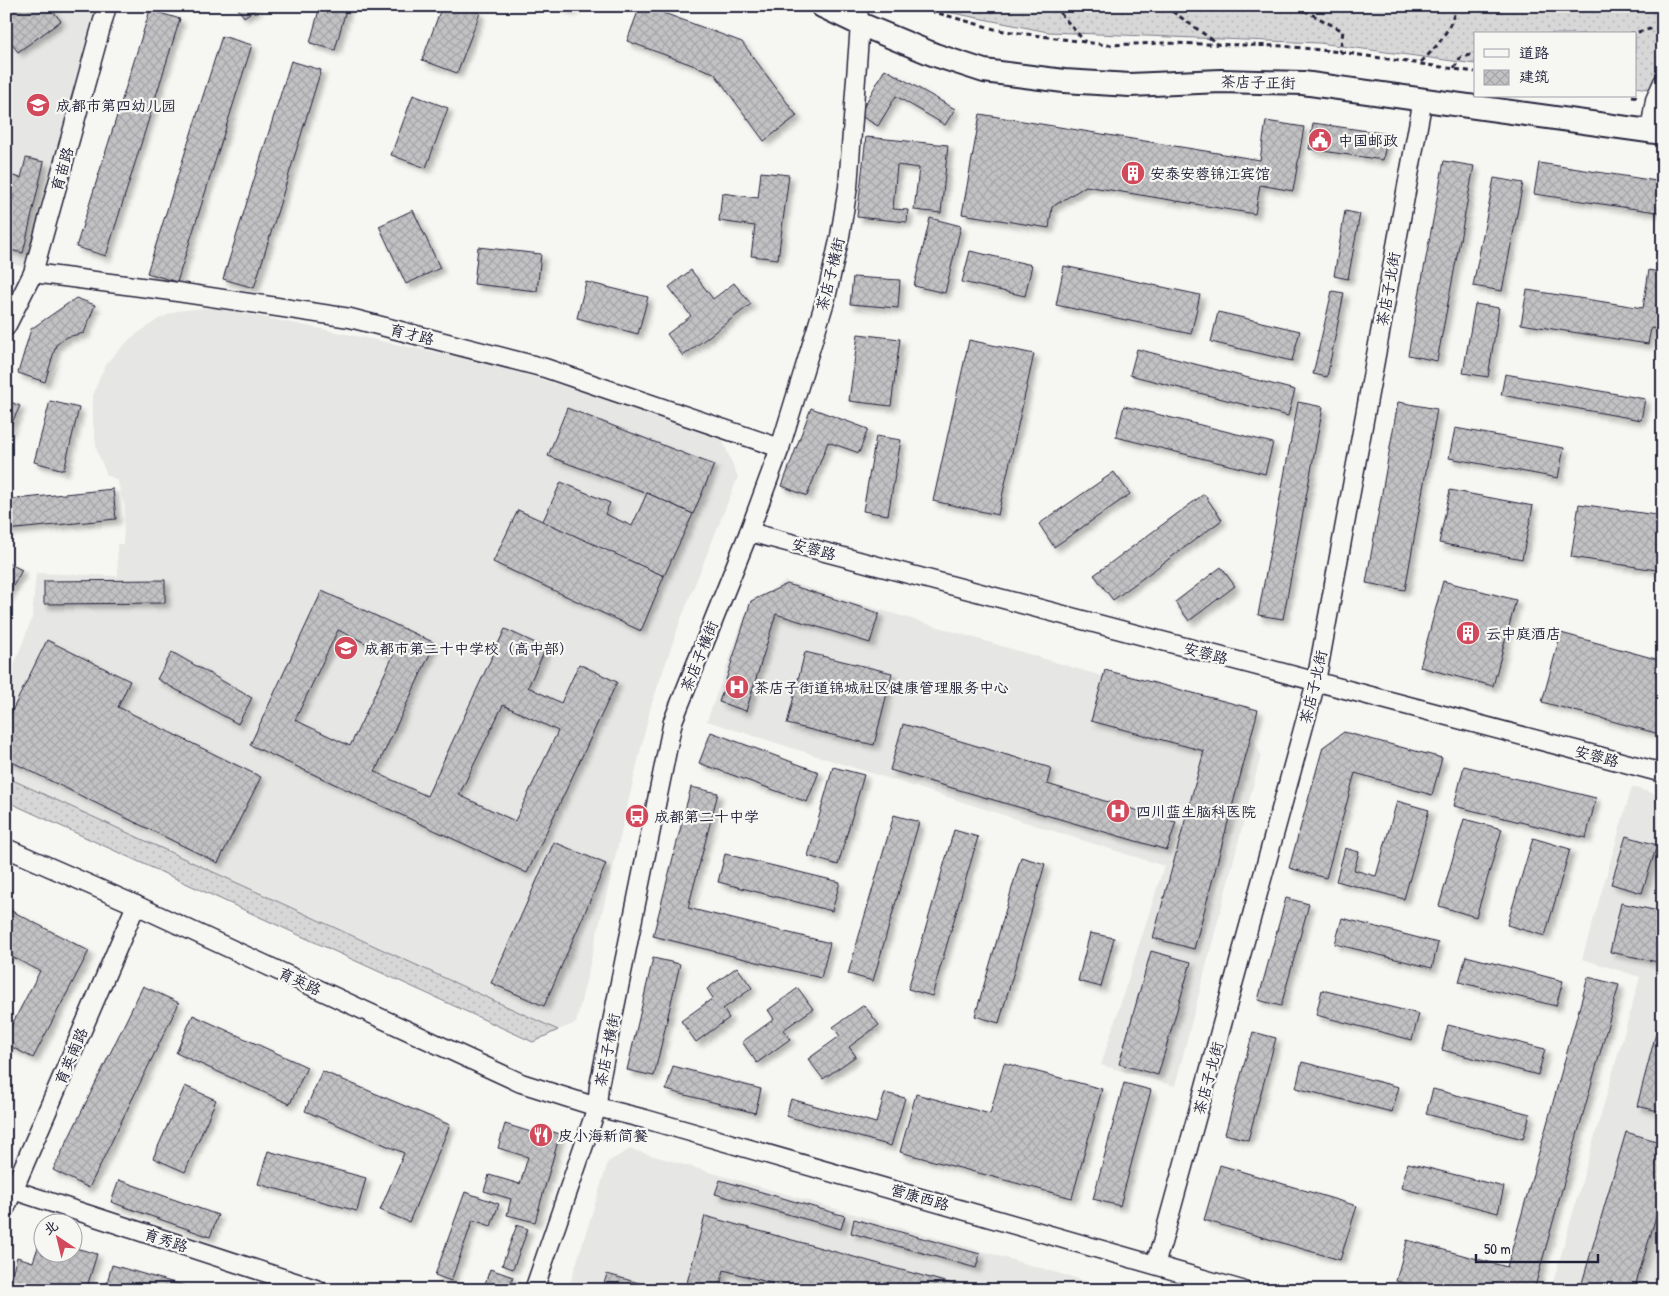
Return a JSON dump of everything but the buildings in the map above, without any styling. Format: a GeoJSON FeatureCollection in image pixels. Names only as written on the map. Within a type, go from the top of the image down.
{"type":"FeatureCollection","features":[{"type":"Feature","properties":{"kind":"main road","name":"茶店子正街"},"geometry":{"type":"LineString","coordinates":[[822,6],[859,15],[935,55],[984,71],[1064,81],[1130,84],[1220,81],[1304,83],[1657,132]]}},
{"type":"Feature","properties":{"kind":"street","name":"育苗路"},"geometry":{"type":"LineString","coordinates":[[6,327],[33,273],[107,6]]}},
{"type":"Feature","properties":{"kind":"street","name":"茶店子横街"},"geometry":{"type":"LineString","coordinates":[[534,1290],[597,1107],[601,1077],[673,721],[749,532],[780,448],[826,298],[840,236],[848,187],[859,15]]}},
{"type":"Feature","properties":{"kind":"street"},"geometry":{"type":"LineString","coordinates":[[1657,132],[1655,100],[1663,82]]}},
{"type":"Feature","properties":{"kind":"street","name":"茶店子北街"},"geometry":{"type":"LineString","coordinates":[[1155,1264],[1316,682],[1423,99]]}},
{"type":"Feature","properties":{"kind":"street","name":"育才路"},"geometry":{"type":"LineString","coordinates":[[33,273],[164,290],[350,318],[545,368],[780,448]]}},
{"type":"Feature","properties":{"kind":"street","name":"安蓉路"},"geometry":{"type":"LineString","coordinates":[[749,532],[1663,773]]}},
{"type":"Feature","properties":{"kind":"street","name":"育英路"},"geometry":{"type":"LineString","coordinates":[[6,848],[136,905],[521,1083],[597,1107]]}},
{"type":"Feature","properties":{"kind":"street","name":"育英南路"},"geometry":{"type":"LineString","coordinates":[[6,1207],[136,905]]}},
{"type":"Feature","properties":{"kind":"street","name":"营康西路"},"geometry":{"type":"LineString","coordinates":[[597,1107],[645,1119],[1242,1290]]}},
{"type":"Feature","properties":{"kind":"street","name":"育秀路"},"geometry":{"type":"LineString","coordinates":[[12,1190],[300,1287],[319,1290]]}},
{"type":"Feature","properties":{"kind":"path"},"geometry":{"type":"LineString","coordinates":[[913,6],[998,30],[1106,45],[1283,46],[1340,52],[1474,72]]}},
{"type":"Feature","properties":{"kind":"path"},"geometry":{"type":"LineString","coordinates":[[1054,6],[1086,42]]}},
{"type":"Feature","properties":{"kind":"path"},"geometry":{"type":"LineString","coordinates":[[1165,6],[1219,45]]}},
{"type":"Feature","properties":{"kind":"path"},"geometry":{"type":"LineString","coordinates":[[1296,6],[1343,30],[1340,52]]}},
{"type":"Feature","properties":{"kind":"path"},"geometry":{"type":"LineString","coordinates":[[1421,63],[1438,46],[1451,25],[1457,6]]}},
{"type":"Feature","properties":{"kind":"path"},"geometry":{"type":"LineString","coordinates":[[1636,32],[1663,26]]}},
{"type":"Feature","properties":{"kind":"path"},"geometry":{"type":"LineString","coordinates":[[1454,68],[1461,57],[1474,54]]}},
{"type":"Feature","properties":{"kind":"shaded area","name":"成都市第四幼儿园"},"geometry":{"type":"Polygon","coordinates":[[[6,6],[97,6],[41,204],[26,268],[6,261],[6,6]]]}},
{"type":"Feature","properties":{"kind":"shaded area"},"geometry":{"type":"Polygon","coordinates":[[[929,6],[1663,6],[1663,91],[1636,87],[1636,32],[1474,32],[1474,64],[1319,43],[1048,32],[938,10],[929,6]]]}},
{"type":"Feature","properties":{"kind":"shaded area","name":"成都市第二十中学校（高中部）"},"geometry":{"type":"Polygon","coordinates":[[[213,307],[479,361],[591,394],[721,437],[738,477],[681,619],[651,706],[576,1023],[558,1030],[6,777],[6,686],[32,618],[36,573],[118,576],[117,544],[123,544],[125,507],[117,480],[107,475],[97,451],[93,424],[93,396],[100,376],[109,360],[131,338],[157,320],[176,311],[213,307]]]}},
{"type":"Feature","properties":{"kind":"shaded area","name":"四川蓝生脑科医院"},"geometry":{"type":"Polygon","coordinates":[[[785,581],[1245,719],[1261,755],[1175,1086],[1101,1065],[1164,866],[707,721],[749,604],[785,581]]]}},
{"type":"Feature","properties":{"kind":"shaded area"},"geometry":{"type":"Polygon","coordinates":[[[6,777],[558,1030],[533,1042],[6,801],[6,777]]]}},
{"type":"Feature","properties":{"kind":"shaded area"},"geometry":{"type":"Polygon","coordinates":[[[1632,787],[1663,796],[1663,1290],[1551,1290],[1640,977],[1582,959],[1632,787]]]}},
{"type":"Feature","properties":{"kind":"shaded area"},"geometry":{"type":"Polygon","coordinates":[[[630,1149],[1116,1290],[568,1290],[608,1162],[630,1149]]]}},
{"type":"Feature","properties":{"kind":"place","name":"成都市第四幼儿园"},"geometry":{"type":"Point","coordinates":[38,105]}},
{"type":"Feature","properties":{"kind":"place","name":"中国邮政"},"geometry":{"type":"Point","coordinates":[1320,140]}},
{"type":"Feature","properties":{"kind":"place","name":"安泰安蓉锦江宾馆"},"geometry":{"type":"Point","coordinates":[1133,173]}},
{"type":"Feature","properties":{"kind":"place","name":"云中庭酒店"},"geometry":{"type":"Point","coordinates":[1468,633]}},
{"type":"Feature","properties":{"kind":"place","name":"成都市第二十中学校（高中部）"},"geometry":{"type":"Point","coordinates":[346,648]}},
{"type":"Feature","properties":{"kind":"place","name":"茶店子街道锦城社区健康管理服务中心"},"geometry":{"type":"Point","coordinates":[737,687]}},
{"type":"Feature","properties":{"kind":"place","name":"四川蓝生脑科医院"},"geometry":{"type":"Point","coordinates":[1118,811]}},
{"type":"Feature","properties":{"kind":"place","name":"成都第二十中学"},"geometry":{"type":"Point","coordinates":[637,816]}},
{"type":"Feature","properties":{"kind":"place","name":"皮小海新简餐"},"geometry":{"type":"Point","coordinates":[541,1135]}}]}
